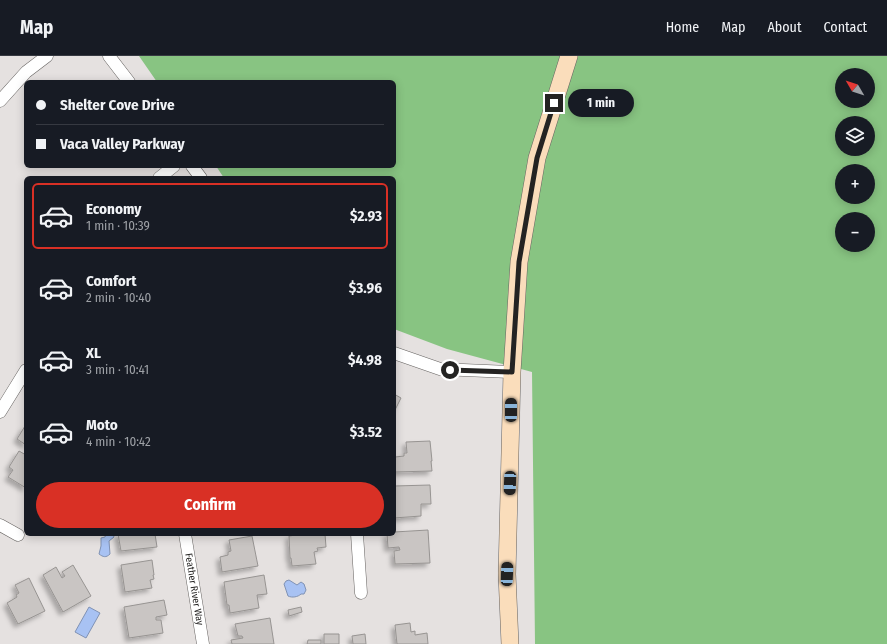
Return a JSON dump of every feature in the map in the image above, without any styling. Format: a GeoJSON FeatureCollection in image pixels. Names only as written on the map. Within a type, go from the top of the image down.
{"type":"FeatureCollection","features":[{"type":"Feature","properties":{"kind":"street"},"geometry":{"type":"LineString","coordinates":[[0,101],[26,72],[47,56]]}},
{"type":"Feature","properties":{"kind":"street"},"geometry":{"type":"LineString","coordinates":[[109,56],[127,80]]}},
{"type":"Feature","properties":{"kind":"street"},"geometry":{"type":"LineString","coordinates":[[510,644],[507,574],[512,372],[519,262],[537,158],[569,56]]}},
{"type":"Feature","properties":{"kind":"street"},"geometry":{"type":"LineString","coordinates":[[162,176],[172,168]]}},
{"type":"Feature","properties":{"kind":"street"},"geometry":{"type":"LineString","coordinates":[[396,354],[440,369],[512,372]]}},
{"type":"Feature","properties":{"kind":"street"},"geometry":{"type":"LineString","coordinates":[[0,412],[24,373]]}},
{"type":"Feature","properties":{"kind":"street"},"geometry":{"type":"LineString","coordinates":[[0,526],[18,535]]}},
{"type":"Feature","properties":{"kind":"street","name":"Feather River Way"},"geometry":{"type":"LineString","coordinates":[[185,536],[204,644]]}},
{"type":"Feature","properties":{"kind":"street"},"geometry":{"type":"LineString","coordinates":[[357,536],[360,593]]}},
{"type":"Feature","properties":{"kind":"green space"},"geometry":{"type":"Polygon","coordinates":[[[139,56],[887,56],[887,644],[535,644],[532,372],[447,349],[396,330],[396,176],[223,176],[217,168],[396,168],[396,80],[156,80],[139,56]]]}},
{"type":"Feature","properties":{"kind":"water"},"geometry":{"type":"Polygon","coordinates":[[[114,537],[109,541],[110,554],[104,557],[99,554],[101,538],[114,537]]]}},
{"type":"Feature","properties":{"kind":"water"},"geometry":{"type":"Polygon","coordinates":[[[289,580],[297,585],[301,582],[304,584],[306,590],[304,594],[295,597],[288,596],[284,584],[289,580]]]}},
{"type":"Feature","properties":{"kind":"water"},"geometry":{"type":"Polygon","coordinates":[[[89,607],[100,613],[86,638],[75,632],[89,607]]]}},
{"type":"Feature","properties":{"kind":"building"},"geometry":{"type":"Polygon","coordinates":[[[396,395],[401,398],[396,408],[396,395]]]}},
{"type":"Feature","properties":{"kind":"building"},"geometry":{"type":"Polygon","coordinates":[[[24,428],[24,444],[17,439],[24,428]]]}},
{"type":"Feature","properties":{"kind":"building"},"geometry":{"type":"Polygon","coordinates":[[[430,441],[432,471],[396,472],[396,457],[404,456],[404,453],[407,453],[406,442],[430,441]]]}},
{"type":"Feature","properties":{"kind":"building"},"geometry":{"type":"Polygon","coordinates":[[[19,451],[24,454],[24,487],[8,477],[13,470],[9,467],[19,451]]]}},
{"type":"Feature","properties":{"kind":"building"},"geometry":{"type":"Polygon","coordinates":[[[430,485],[431,504],[421,504],[421,516],[396,518],[396,486],[430,485]]]}},
{"type":"Feature","properties":{"kind":"building"},"geometry":{"type":"Polygon","coordinates":[[[428,530],[430,563],[395,564],[394,551],[400,550],[399,547],[388,548],[387,536],[396,536],[396,532],[428,530]]]}},
{"type":"Feature","properties":{"kind":"building"},"geometry":{"type":"Polygon","coordinates":[[[118,536],[155,536],[157,547],[121,551],[118,536]]]}},
{"type":"Feature","properties":{"kind":"building"},"geometry":{"type":"Polygon","coordinates":[[[252,536],[258,566],[222,572],[220,557],[228,555],[228,552],[231,551],[229,540],[252,536]]]}},
{"type":"Feature","properties":{"kind":"building"},"geometry":{"type":"Polygon","coordinates":[[[289,536],[325,536],[326,547],[317,548],[318,551],[314,552],[316,564],[292,566],[289,536]]]}},
{"type":"Feature","properties":{"kind":"building"},"geometry":{"type":"Polygon","coordinates":[[[152,560],[154,579],[150,580],[152,588],[125,592],[121,565],[152,560]]]}},
{"type":"Feature","properties":{"kind":"building"},"geometry":{"type":"Polygon","coordinates":[[[73,565],[91,596],[63,612],[43,575],[56,567],[62,578],[65,576],[62,572],[73,565]]]}},
{"type":"Feature","properties":{"kind":"building"},"geometry":{"type":"Polygon","coordinates":[[[264,575],[267,594],[257,595],[259,608],[230,613],[229,605],[227,605],[224,582],[264,575]]]}},
{"type":"Feature","properties":{"kind":"building"},"geometry":{"type":"Polygon","coordinates":[[[29,578],[45,611],[18,624],[7,603],[17,597],[16,595],[19,593],[15,585],[29,578]]]}},
{"type":"Feature","properties":{"kind":"building"},"geometry":{"type":"Polygon","coordinates":[[[164,600],[167,615],[156,617],[156,620],[161,620],[163,633],[129,638],[124,607],[164,600]]]}},
{"type":"Feature","properties":{"kind":"building"},"geometry":{"type":"Polygon","coordinates":[[[301,607],[302,612],[289,616],[288,610],[301,607]]]}},
{"type":"Feature","properties":{"kind":"building"},"geometry":{"type":"Polygon","coordinates":[[[270,618],[274,644],[232,644],[231,640],[243,638],[242,636],[238,636],[235,624],[270,618]]]}},
{"type":"Feature","properties":{"kind":"building"},"geometry":{"type":"Polygon","coordinates":[[[410,623],[411,632],[415,631],[415,635],[427,633],[428,644],[397,644],[395,625],[410,623]]]}},
{"type":"Feature","properties":{"kind":"building"},"geometry":{"type":"Polygon","coordinates":[[[324,634],[339,634],[339,644],[324,644],[324,634]]]}},
{"type":"Feature","properties":{"kind":"building"},"geometry":{"type":"Polygon","coordinates":[[[365,634],[366,644],[353,644],[352,636],[365,634]]]}},
{"type":"Feature","properties":{"kind":"building"},"geometry":{"type":"Polygon","coordinates":[[[308,640],[321,640],[321,644],[307,644],[308,640]]]}},
{"type":"Feature","properties":{"kind":"route"},"geometry":{"type":"LineString","coordinates":[[450,370],[512,372],[519,262],[537,158],[554,103]]}}]}
